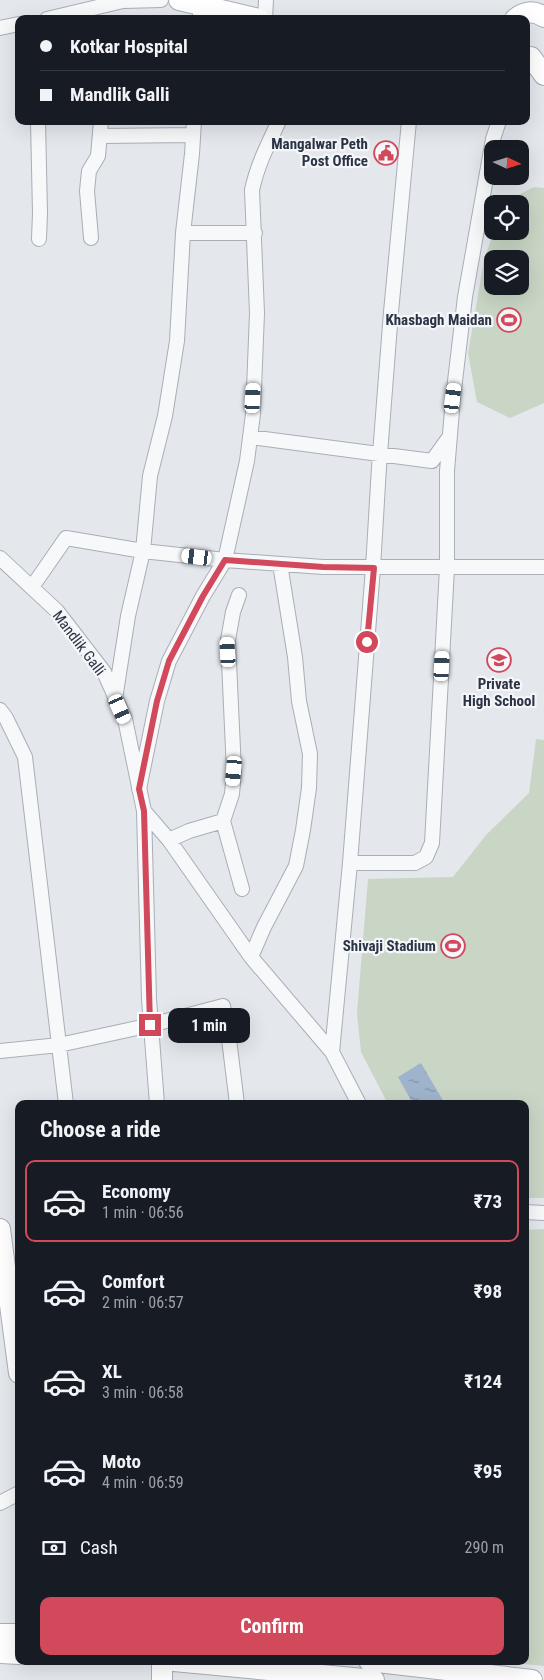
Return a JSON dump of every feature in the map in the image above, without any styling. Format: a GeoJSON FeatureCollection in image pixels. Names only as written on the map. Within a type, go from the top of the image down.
{"type":"FeatureCollection","features":[{"type":"Feature","properties":{"kind":"main road"},"geometry":{"type":"LineString","coordinates":[[179,0],[200,12],[225,15]]}},
{"type":"Feature","properties":{"kind":"main road"},"geometry":{"type":"LineString","coordinates":[[534,55],[544,75]]}},
{"type":"Feature","properties":{"kind":"main road"},"geometry":{"type":"LineString","coordinates":[[0,1229],[15,1343]]}},
{"type":"Feature","properties":{"kind":"main road"},"geometry":{"type":"LineString","coordinates":[[0,1634],[15,1634]]}},
{"type":"Feature","properties":{"kind":"main road"},"geometry":{"type":"LineString","coordinates":[[0,1653],[15,1654]]}},
{"type":"Feature","properties":{"kind":"main road"},"geometry":{"type":"LineString","coordinates":[[162,1665],[162,1680]]}},
{"type":"Feature","properties":{"kind":"main road"},"geometry":{"type":"LineString","coordinates":[[216,1665],[374,1680]]}},
{"type":"Feature","properties":{"kind":"main road"},"geometry":{"type":"LineString","coordinates":[[403,1665],[532,1680]]}},
{"type":"Feature","properties":{"kind":"street"},"geometry":{"type":"LineString","coordinates":[[81,15],[98,13],[123,1],[161,0]]}},
{"type":"Feature","properties":{"kind":"street"},"geometry":{"type":"LineString","coordinates":[[265,15],[266,0]]}},
{"type":"Feature","properties":{"kind":"street"},"geometry":{"type":"LineString","coordinates":[[0,28],[15,25]]}},
{"type":"Feature","properties":{"kind":"street"},"geometry":{"type":"LineString","coordinates":[[38,125],[39,239]]}},
{"type":"Feature","properties":{"kind":"street"},"geometry":{"type":"LineString","coordinates":[[90,238],[87,191],[89,170],[98,156],[101,125]]}},
{"type":"Feature","properties":{"kind":"street"},"geometry":{"type":"LineString","coordinates":[[139,789],[157,701],[169,661],[203,596],[225,560],[247,461],[257,313],[252,190],[255,174],[277,125]]}},
{"type":"Feature","properties":{"kind":"street"},"geometry":{"type":"LineString","coordinates":[[332,1052],[350,863],[374,568],[380,453],[391,312],[409,125]]}},
{"type":"Feature","properties":{"kind":"street"},"geometry":{"type":"LineString","coordinates":[[350,863],[415,863],[426,857],[432,843],[447,568],[447,471],[453,398],[465,296],[493,139],[498,125]]}},
{"type":"Feature","properties":{"kind":"street"},"geometry":{"type":"LineString","coordinates":[[100,136],[193,128],[192,154],[182,233],[177,341],[165,416],[150,476],[143,551],[128,616],[116,698]]}},
{"type":"Feature","properties":{"kind":"street"},"geometry":{"type":"LineString","coordinates":[[182,233],[255,233]]}},
{"type":"Feature","properties":{"kind":"street"},"geometry":{"type":"LineString","coordinates":[[250,437],[432,460],[450,436]]}},
{"type":"Feature","properties":{"kind":"street"},"geometry":{"type":"LineString","coordinates":[[32,587],[66,538],[143,551],[225,560],[323,567],[544,567]]}},
{"type":"Feature","properties":{"kind":"street","name":"Mandlik Galli"},"geometry":{"type":"LineString","coordinates":[[0,558],[57,612],[104,672],[125,720],[144,811],[150,1025],[156,1100]]}},
{"type":"Feature","properties":{"kind":"street"},"geometry":{"type":"LineString","coordinates":[[251,957],[264,927],[296,866],[309,788],[310,754],[299,701],[295,656],[280,564]]}},
{"type":"Feature","properties":{"kind":"street"},"geometry":{"type":"LineString","coordinates":[[238,596],[228,640],[234,771],[232,794],[223,821],[242,889]]}},
{"type":"Feature","properties":{"kind":"street"},"geometry":{"type":"LineString","coordinates":[[0,710],[6,718],[25,757],[66,1100]]}},
{"type":"Feature","properties":{"kind":"street"},"geometry":{"type":"LineString","coordinates":[[144,811],[169,840],[251,957],[332,1052],[357,1100]]}},
{"type":"Feature","properties":{"kind":"street"},"geometry":{"type":"LineString","coordinates":[[169,840],[189,831],[223,821]]}},
{"type":"Feature","properties":{"kind":"street"},"geometry":{"type":"LineString","coordinates":[[0,1051],[59,1045],[150,1025],[223,1006],[237,1100]]}},
{"type":"Feature","properties":{"kind":"street"},"geometry":{"type":"LineString","coordinates":[[529,1212],[544,1212]]}},
{"type":"Feature","properties":{"kind":"street"},"geometry":{"type":"LineString","coordinates":[[0,1503],[15,1495]]}},
{"type":"Feature","properties":{"kind":"green space","name":"Khasbagh Maidan"},"geometry":{"type":"Polygon","coordinates":[[[534,187],[544,188],[544,403],[510,418],[477,402],[468,353],[484,260],[484,295],[529,295],[529,250],[487,250],[491,240],[529,240],[529,195],[518,195],[534,187]]]}},
{"type":"Feature","properties":{"kind":"green space","name":"Shivaji Stadium"},"geometry":{"type":"Polygon","coordinates":[[[536,739],[544,740],[544,1198],[529,1198],[529,1100],[386,1100],[361,1052],[357,1013],[368,879],[453,877],[486,835],[529,793],[536,739]]]}},
{"type":"Feature","properties":{"kind":"green space"},"geometry":{"type":"Polygon","coordinates":[[[544,1229],[544,1666],[529,1664],[529,1230],[544,1229]]]}},
{"type":"Feature","properties":{"kind":"water"},"geometry":{"type":"Polygon","coordinates":[[[421,1063],[443,1100],[411,1100],[398,1077],[421,1063]]]}},
{"type":"Feature","properties":{"kind":"place","name":"Mangalwar Peth Post Office"},"geometry":{"type":"Point","coordinates":[386,153]}},
{"type":"Feature","properties":{"kind":"place","name":"Khasbagh Maidan"},"geometry":{"type":"Point","coordinates":[509,320]}},
{"type":"Feature","properties":{"kind":"place","name":"Private High School"},"geometry":{"type":"Point","coordinates":[499,660]}},
{"type":"Feature","properties":{"kind":"place","name":"Shivaji Stadium"},"geometry":{"type":"Point","coordinates":[453,946]}},
{"type":"Feature","properties":{"kind":"route"},"geometry":{"type":"LineString","coordinates":[[150,1025],[144,811],[139,789],[157,701],[169,661],[203,596],[225,560],[323,567],[374,568],[367,642]]}}]}
